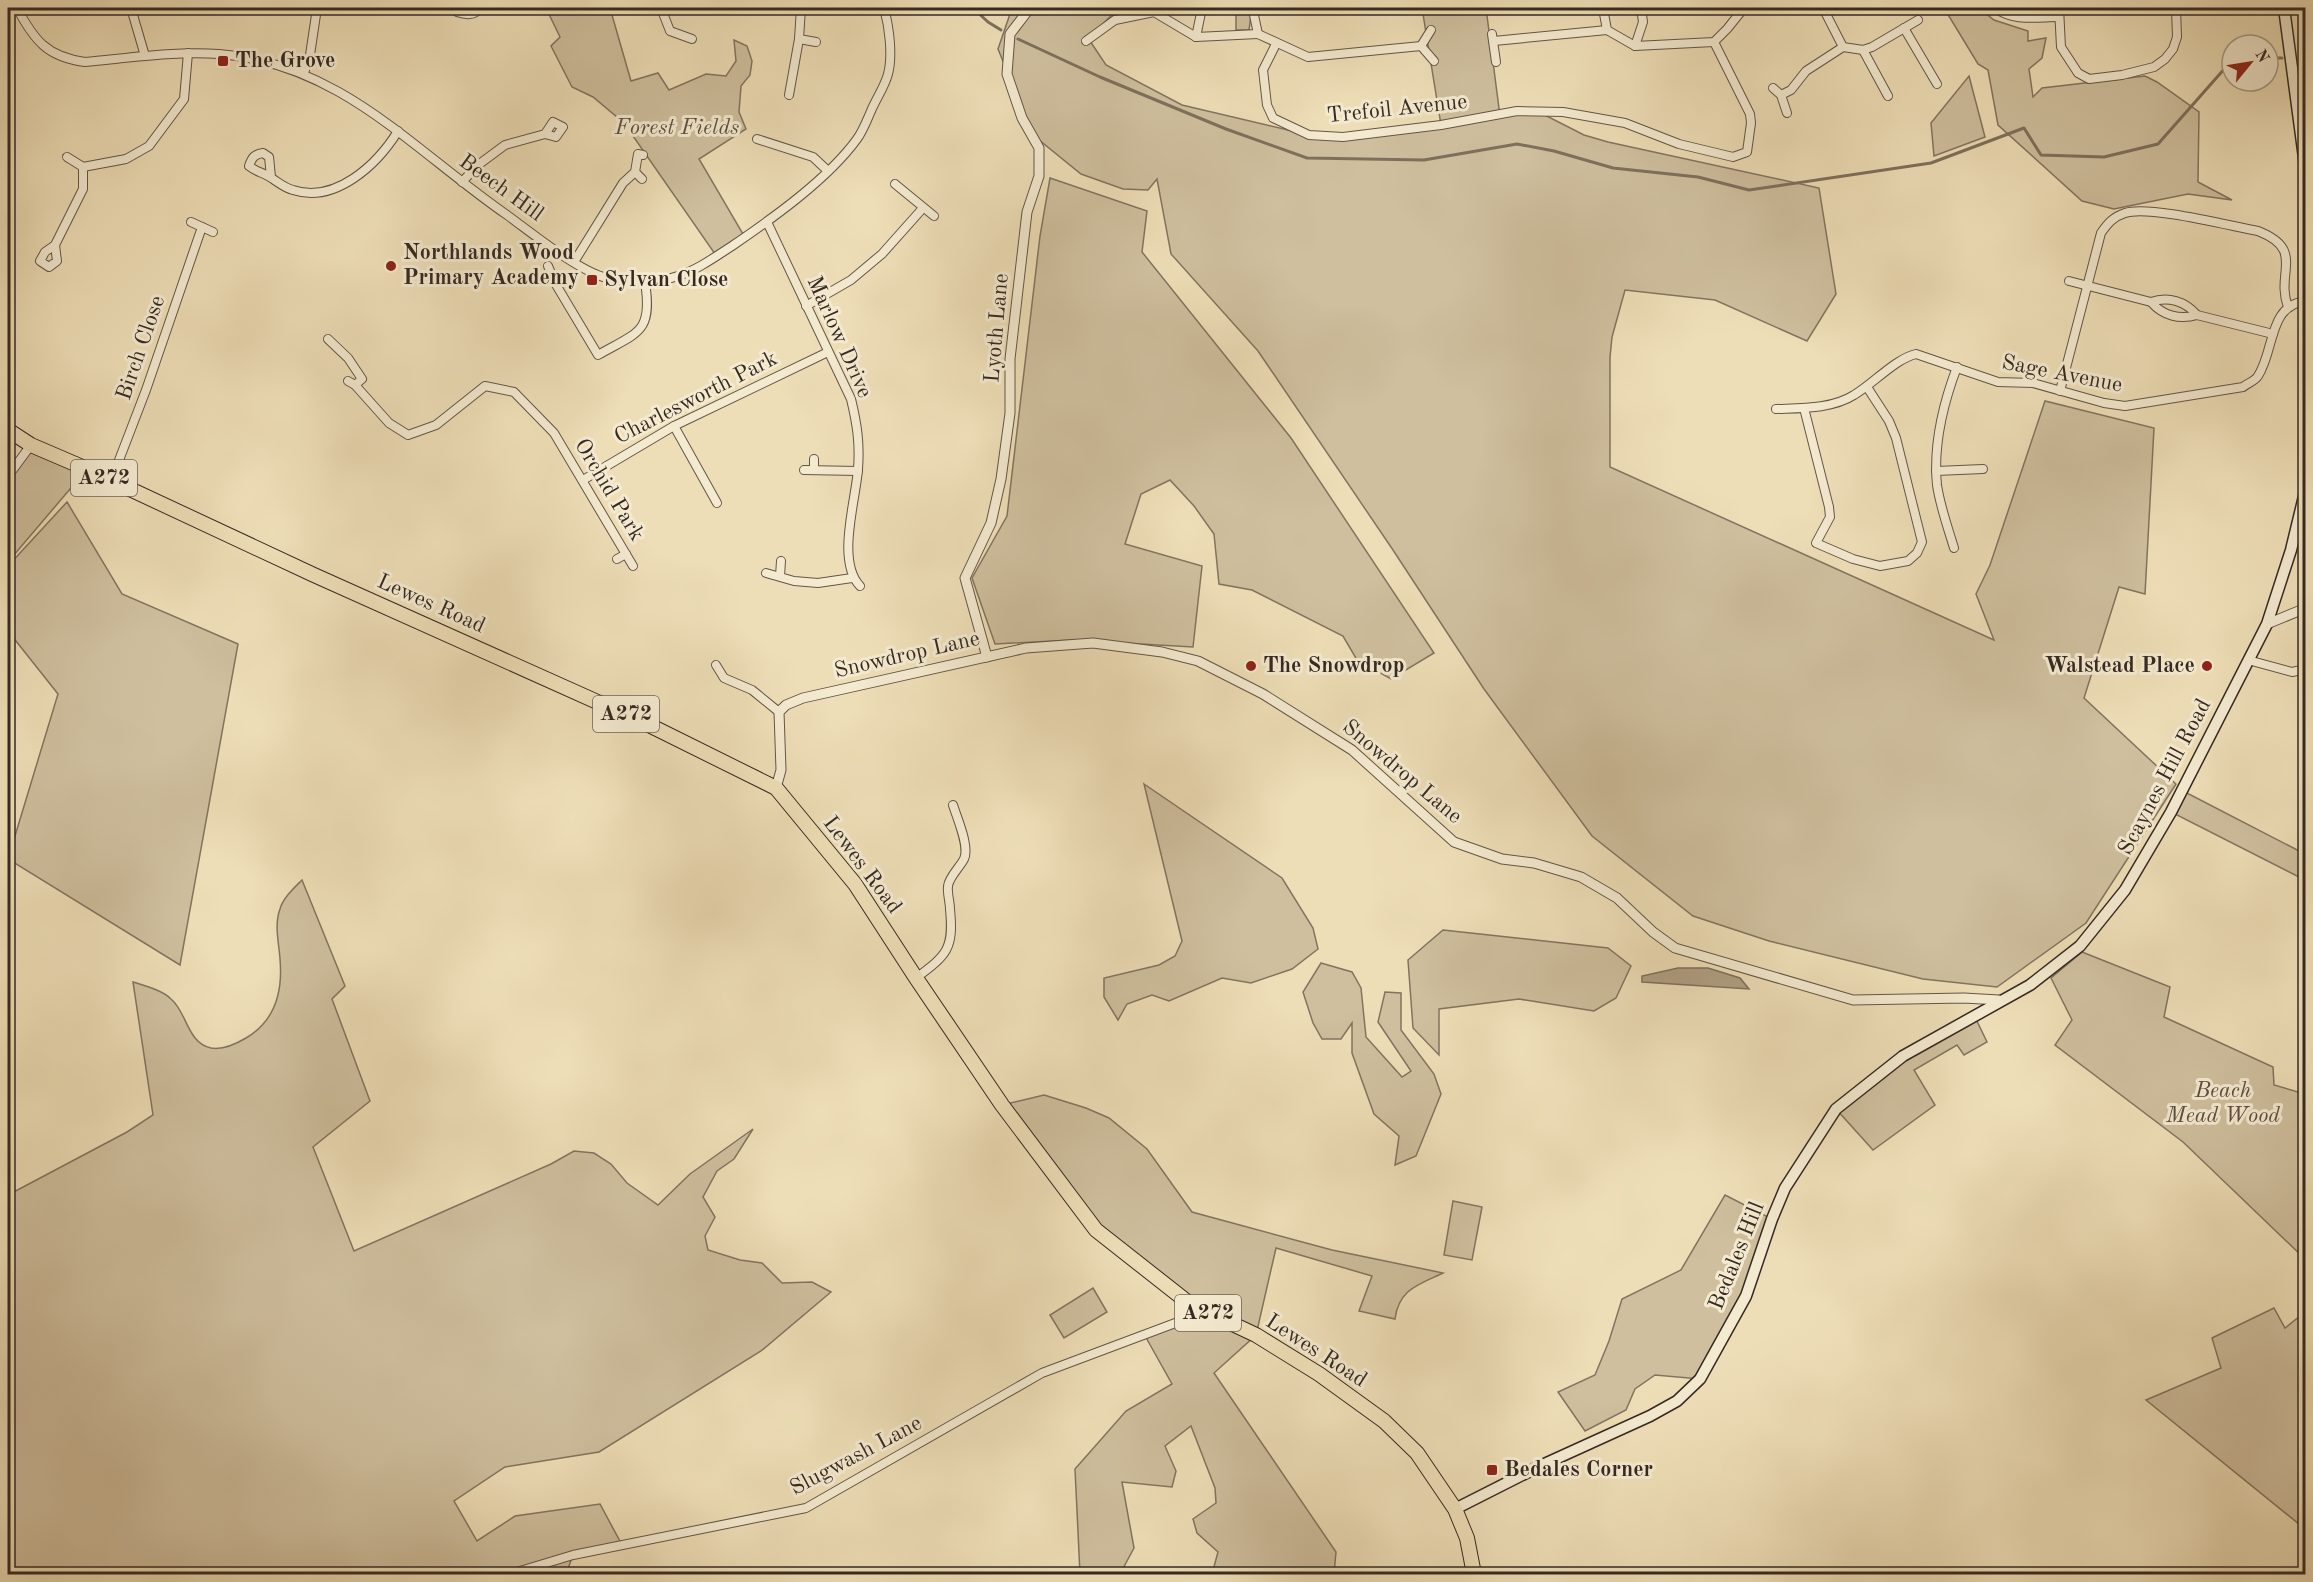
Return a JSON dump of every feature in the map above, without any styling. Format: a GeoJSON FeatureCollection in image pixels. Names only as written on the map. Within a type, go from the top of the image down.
{"type":"FeatureCollection","features":[{"type":"Feature","properties":{"kind":"highway","name":"Lewes Road"},"geometry":{"type":"LineString","coordinates":[[8,430],[31,446],[651,726],[776,788],[855,884],[1002,1105],[1096,1230],[1190,1304],[1256,1335],[1319,1374],[1384,1421],[1417,1453],[1455,1509],[1470,1548],[1474,1575]]}},
{"type":"Feature","properties":{"kind":"main road"},"geometry":{"type":"LineString","coordinates":[[2284,8],[2306,173]]}},
{"type":"Feature","properties":{"kind":"main road","name":"Scaynes Hill Road"},"geometry":{"type":"LineString","coordinates":[[1999,1000],[2030,985],[2080,946],[2125,890],[2179,798],[2266,624],[2291,550],[2306,488]]}},
{"type":"Feature","properties":{"kind":"main road","name":"Bedales Hill"},"geometry":{"type":"LineString","coordinates":[[1455,1509],[1677,1401],[1700,1379],[1746,1296],[1785,1188],[1836,1109],[1903,1056],[1999,1000]]}},
{"type":"Feature","properties":{"kind":"street","name":"Beech Hill"},"geometry":{"type":"LineString","coordinates":[[18,8],[38,43],[61,57],[85,62],[145,56],[220,54],[256,60],[304,73],[349,96],[398,131],[462,182],[574,262],[603,277],[645,282],[680,276],[711,260],[767,222],[828,171],[858,138],[888,73],[890,26],[884,8]]}},
{"type":"Feature","properties":{"kind":"street"},"geometry":{"type":"LineString","coordinates":[[131,8],[145,56]]}},
{"type":"Feature","properties":{"kind":"street"},"geometry":{"type":"LineString","coordinates":[[304,73],[310,55],[316,8]]}},
{"type":"Feature","properties":{"kind":"street"},"geometry":{"type":"LineString","coordinates":[[454,8],[457,12],[469,15],[480,8]]}},
{"type":"Feature","properties":{"kind":"street"},"geometry":{"type":"LineString","coordinates":[[660,8],[670,31],[692,39]]}},
{"type":"Feature","properties":{"kind":"street"},"geometry":{"type":"LineString","coordinates":[[789,95],[799,39],[801,8]]}},
{"type":"Feature","properties":{"kind":"street","name":"Lyoth Lane"},"geometry":{"type":"LineString","coordinates":[[987,657],[965,578],[991,523],[1001,479],[1010,413],[1010,359],[1027,212],[1039,176],[1039,148],[1022,118],[1007,74],[1010,34],[1030,8]]}},
{"type":"Feature","properties":{"kind":"street"},"geometry":{"type":"LineString","coordinates":[[1196,37],[1202,8]]}},
{"type":"Feature","properties":{"kind":"street"},"geometry":{"type":"LineString","coordinates":[[1257,8],[1254,15],[1257,34]]}},
{"type":"Feature","properties":{"kind":"street"},"geometry":{"type":"LineString","coordinates":[[1604,8],[1607,30]]}},
{"type":"Feature","properties":{"kind":"street"},"geometry":{"type":"LineString","coordinates":[[1635,46],[1643,22],[1641,8]]}},
{"type":"Feature","properties":{"kind":"street"},"geometry":{"type":"LineString","coordinates":[[1496,62],[1493,37],[1607,30],[1635,46],[1714,42],[1728,29],[1744,8]]}},
{"type":"Feature","properties":{"kind":"street"},"geometry":{"type":"LineString","coordinates":[[1823,8],[1843,47]]}},
{"type":"Feature","properties":{"kind":"street"},"geometry":{"type":"LineString","coordinates":[[1995,8],[2019,18],[2059,17]]}},
{"type":"Feature","properties":{"kind":"street"},"geometry":{"type":"LineString","coordinates":[[2059,8],[2061,47],[2078,73],[2089,79],[2122,75],[2154,67],[2165,59],[2173,49],[2177,37],[2176,8]]}},
{"type":"Feature","properties":{"kind":"street"},"geometry":{"type":"LineString","coordinates":[[1086,41],[1115,20],[1154,12],[1196,37],[1257,34],[1308,57],[1421,46]]}},
{"type":"Feature","properties":{"kind":"street"},"geometry":{"type":"LineString","coordinates":[[1781,95],[1791,90],[1806,71],[1843,47],[1863,50],[1918,20]]}},
{"type":"Feature","properties":{"kind":"street"},"geometry":{"type":"LineString","coordinates":[[1904,28],[1937,84]]}},
{"type":"Feature","properties":{"kind":"street"},"geometry":{"type":"LineString","coordinates":[[1421,46],[1431,30]]}},
{"type":"Feature","properties":{"kind":"street"},"geometry":{"type":"LineString","coordinates":[[799,39],[816,42]]}},
{"type":"Feature","properties":{"kind":"street","name":"Trefoil Avenue"},"geometry":{"type":"LineString","coordinates":[[1276,44],[1263,70],[1267,105],[1273,118],[1309,135],[1343,137],[1500,116],[1517,111],[1563,112],[1625,123],[1678,144],[1733,157],[1747,152],[1750,114],[1714,42]]}},
{"type":"Feature","properties":{"kind":"street"},"geometry":{"type":"LineString","coordinates":[[1421,46],[1434,60]]}},
{"type":"Feature","properties":{"kind":"street"},"geometry":{"type":"LineString","coordinates":[[1863,50],[1888,96]]}},
{"type":"Feature","properties":{"kind":"street"},"geometry":{"type":"LineString","coordinates":[[67,157],[83,167],[126,159],[149,146],[184,99],[188,54]]}},
{"type":"Feature","properties":{"kind":"street"},"geometry":{"type":"LineString","coordinates":[[1773,88],[1781,95],[1787,112]]}},
{"type":"Feature","properties":{"kind":"street"},"geometry":{"type":"LineString","coordinates":[[271,177],[291,190],[322,193],[354,178],[374,162],[398,131]]}},
{"type":"Feature","properties":{"kind":"street"},"geometry":{"type":"LineString","coordinates":[[462,182],[478,165],[505,145],[545,134]]}},
{"type":"Feature","properties":{"kind":"street"},"geometry":{"type":"LineString","coordinates":[[757,139],[813,157],[828,171]]}},
{"type":"Feature","properties":{"kind":"street"},"geometry":{"type":"LineString","coordinates":[[574,262],[623,183],[635,172],[638,154],[643,155]]}},
{"type":"Feature","properties":{"kind":"street"},"geometry":{"type":"LineString","coordinates":[[55,245],[83,189],[83,167]]}},
{"type":"Feature","properties":{"kind":"street"},"geometry":{"type":"LineString","coordinates":[[635,172],[642,179]]}},
{"type":"Feature","properties":{"kind":"street"},"geometry":{"type":"LineString","coordinates":[[895,184],[934,216]]}},
{"type":"Feature","properties":{"kind":"street"},"geometry":{"type":"LineString","coordinates":[[806,306],[851,280],[882,254],[923,208]]}},
{"type":"Feature","properties":{"kind":"street"},"geometry":{"type":"LineString","coordinates":[[2060,391],[2101,233],[2110,219],[2127,212],[2149,211],[2258,231],[2274,238],[2284,249],[2286,257],[2285,298],[2288,307],[2293,303],[2306,301]]}},
{"type":"Feature","properties":{"kind":"street"},"geometry":{"type":"LineString","coordinates":[[191,222],[213,232]]}},
{"type":"Feature","properties":{"kind":"street","name":"Marlow Drive"},"geometry":{"type":"LineString","coordinates":[[767,222],[851,399],[859,430],[858,471],[848,531],[852,578]]}},
{"type":"Feature","properties":{"kind":"street","name":"Birch Close"},"geometry":{"type":"LineString","coordinates":[[111,481],[146,390],[202,227]]}},
{"type":"Feature","properties":{"kind":"street"},"geometry":{"type":"LineString","coordinates":[[548,266],[555,283],[598,356],[636,333],[646,321],[648,303],[645,282]]}},
{"type":"Feature","properties":{"kind":"street"},"geometry":{"type":"LineString","coordinates":[[2070,281],[2151,302],[2163,298],[2188,304],[2198,315]]}},
{"type":"Feature","properties":{"kind":"street"},"geometry":{"type":"LineString","coordinates":[[2151,302],[2160,312],[2186,318],[2198,315],[2273,334]]}},
{"type":"Feature","properties":{"kind":"street","name":"Sage Avenue"},"geometry":{"type":"LineString","coordinates":[[1776,409],[1804,408],[1851,397],[1904,359],[1916,354],[1998,382],[2033,383],[2103,403],[2125,406],[2243,387],[2257,378],[2265,363],[2283,310],[2288,307]]}},
{"type":"Feature","properties":{"kind":"street","name":"Orchid Park"},"geometry":{"type":"LineString","coordinates":[[328,339],[348,358],[362,379],[352,383],[388,423],[408,435],[436,425],[485,386],[514,392],[554,433],[633,566]]}},
{"type":"Feature","properties":{"kind":"street","name":"Charlesworth Park"},"geometry":{"type":"LineString","coordinates":[[583,480],[674,426],[828,352]]}},
{"type":"Feature","properties":{"kind":"street"},"geometry":{"type":"LineString","coordinates":[[1954,548],[1937,487],[1936,471],[1940,422],[1957,367]]}},
{"type":"Feature","properties":{"kind":"street"},"geometry":{"type":"LineString","coordinates":[[1804,408],[1830,517],[1816,543],[1853,559],[1880,566],[1908,561],[1917,553],[1922,542],[1896,438],[1889,421],[1867,387]]}},
{"type":"Feature","properties":{"kind":"street"},"geometry":{"type":"LineString","coordinates":[[674,426],[717,503]]}},
{"type":"Feature","properties":{"kind":"street"},"geometry":{"type":"LineString","coordinates":[[8,476],[31,446]]}},
{"type":"Feature","properties":{"kind":"street"},"geometry":{"type":"LineString","coordinates":[[814,459],[814,470]]}},
{"type":"Feature","properties":{"kind":"street"},"geometry":{"type":"LineString","coordinates":[[1936,471],[1983,469]]}},
{"type":"Feature","properties":{"kind":"street"},"geometry":{"type":"LineString","coordinates":[[804,470],[858,471]]}},
{"type":"Feature","properties":{"kind":"street"},"geometry":{"type":"LineString","coordinates":[[616,559],[626,554]]}},
{"type":"Feature","properties":{"kind":"street"},"geometry":{"type":"LineString","coordinates":[[780,576],[781,561]]}},
{"type":"Feature","properties":{"kind":"street"},"geometry":{"type":"LineString","coordinates":[[766,573],[794,581],[818,583],[852,578],[860,586]]}},
{"type":"Feature","properties":{"kind":"street"},"geometry":{"type":"LineString","coordinates":[[2266,624],[2306,608]]}},
{"type":"Feature","properties":{"kind":"street","name":"Snowdrop Lane"},"geometry":{"type":"LineString","coordinates":[[779,712],[786,705],[803,698],[1026,648],[1093,643],[1162,652],[1198,661],[1263,694],[1352,750],[1454,842],[1502,859],[1534,863],[1581,877],[1617,898],[1653,932],[1674,948],[1853,1000],[1964,998],[1999,1000]]}},
{"type":"Feature","properties":{"kind":"street"},"geometry":{"type":"LineString","coordinates":[[2248,660],[2292,672],[2306,669]]}},
{"type":"Feature","properties":{"kind":"street"},"geometry":{"type":"LineString","coordinates":[[716,665],[724,678],[752,690],[779,712],[781,770],[776,788]]}},
{"type":"Feature","properties":{"kind":"street"},"geometry":{"type":"LineString","coordinates":[[916,978],[935,964],[948,948],[952,933],[948,885],[966,856],[965,844],[953,806]]}},
{"type":"Feature","properties":{"kind":"street","name":"Slugwash Lane"},"geometry":{"type":"LineString","coordinates":[[510,1575],[573,1555],[806,1508],[1042,1373],[1186,1319],[1190,1304]]}},
{"type":"Feature","properties":{"kind":"green space","name":"Forest Fields"},"geometry":{"type":"Polygon","coordinates":[[[546,8],[610,8],[631,81],[658,73],[669,90],[706,74],[726,76],[736,61],[734,40],[747,46],[752,61],[750,75],[741,86],[739,112],[746,129],[699,159],[743,234],[715,254],[624,123],[593,97],[572,87],[551,46],[560,37],[546,8]]]}},
{"type":"Feature","properties":{"kind":"green space"},"geometry":{"type":"Polygon","coordinates":[[[1012,8],[1142,8],[1143,10],[1111,16],[1088,38],[1106,65],[1182,105],[1309,135],[1343,137],[1441,125],[1422,8],[1486,8],[1500,116],[1537,111],[1584,135],[1608,142],[1819,188],[1836,294],[1807,341],[1715,300],[1625,290],[1612,337],[1610,357],[1610,467],[1994,640],[1976,594],[1990,565],[2045,401],[2154,428],[2145,594],[2119,587],[2084,698],[2176,784],[2086,923],[1997,987],[1923,979],[1769,941],[1693,916],[1592,836],[1484,689],[1258,351],[1171,254],[1157,179],[1148,190],[1123,189],[1081,174],[1033,135],[998,49],[1012,8]]]}},
{"type":"Feature","properties":{"kind":"green space"},"geometry":{"type":"Polygon","coordinates":[[[1236,8],[1252,8],[1249,30],[1236,30],[1236,8]]]}},
{"type":"Feature","properties":{"kind":"green space"},"geometry":{"type":"Polygon","coordinates":[[[1944,8],[1979,8],[1994,20],[2028,31],[2028,41],[2046,38],[2042,58],[2029,69],[2033,97],[2042,88],[2145,76],[2157,82],[2199,112],[2198,182],[2232,200],[2188,194],[2114,209],[2082,201],[1998,125],[1988,70],[1978,64],[1944,8]]]}},
{"type":"Feature","properties":{"kind":"green space"},"geometry":{"type":"Polygon","coordinates":[[[1969,76],[1985,137],[1934,156],[1931,123],[1969,76]]]}},
{"type":"Feature","properties":{"kind":"green space"},"geometry":{"type":"Polygon","coordinates":[[[1050,178],[1147,211],[1142,252],[1291,438],[1434,653],[1391,679],[1357,660],[1343,636],[1252,590],[1219,584],[1214,534],[1194,506],[1170,480],[1141,494],[1125,544],[1202,566],[1193,647],[1071,640],[995,644],[972,578],[1007,516],[1040,236],[1050,178]]]}},
{"type":"Feature","properties":{"kind":"green space"},"geometry":{"type":"Polygon","coordinates":[[[31,445],[87,469],[8,562],[8,477],[31,445]]]}},
{"type":"Feature","properties":{"kind":"green space"},"geometry":{"type":"Polygon","coordinates":[[[67,502],[122,594],[238,644],[180,965],[8,859],[58,694],[8,631],[8,566],[67,502]]]}},
{"type":"Feature","properties":{"kind":"green space"},"geometry":{"type":"Polygon","coordinates":[[[1144,784],[1282,878],[1313,928],[1318,949],[1292,969],[1251,983],[1222,978],[1169,1001],[1152,995],[1127,1004],[1118,1020],[1104,997],[1104,978],[1159,965],[1175,956],[1182,941],[1144,784]]]}},
{"type":"Feature","properties":{"kind":"green space"},"geometry":{"type":"Polygon","coordinates":[[[2183,791],[2305,854],[2305,880],[2171,812],[2183,791]]]}},
{"type":"Feature","properties":{"kind":"green space"},"geometry":{"type":"Polygon","coordinates":[[[302,880],[345,986],[332,999],[370,1101],[313,1147],[354,1251],[551,1164],[574,1151],[594,1153],[611,1164],[627,1183],[658,1205],[690,1174],[753,1129],[734,1159],[717,1171],[703,1197],[715,1217],[705,1236],[708,1250],[740,1260],[762,1263],[782,1283],[812,1282],[831,1292],[761,1351],[599,1452],[505,1467],[454,1501],[477,1541],[515,1516],[600,1504],[622,1545],[573,1555],[566,1574],[8,1574],[8,1195],[127,1132],[153,1115],[133,982],[158,991],[171,999],[181,1011],[192,1034],[203,1045],[211,1048],[225,1047],[238,1042],[264,1023],[275,1004],[280,983],[278,915],[286,897],[302,880]]]}},
{"type":"Feature","properties":{"kind":"green space"},"geometry":{"type":"Polygon","coordinates":[[[1443,930],[1608,948],[1631,966],[1616,998],[1594,1011],[1519,999],[1439,1009],[1439,1055],[1413,1028],[1408,960],[1443,930]]]}},
{"type":"Feature","properties":{"kind":"green space","name":"Beach Mead Wood"},"geometry":{"type":"Polygon","coordinates":[[[2082,952],[2170,987],[2164,1017],[2273,1067],[2274,1085],[2305,1094],[2305,1259],[2183,1142],[2055,1045],[2072,1020],[2051,978],[2082,952]]]}},
{"type":"Feature","properties":{"kind":"green space"},"geometry":{"type":"Polygon","coordinates":[[[1321,963],[1352,972],[1361,988],[1366,1037],[1402,1077],[1411,1071],[1378,1022],[1385,992],[1401,993],[1401,1030],[1434,1074],[1441,1094],[1416,1156],[1395,1165],[1399,1136],[1374,1114],[1352,1053],[1352,1023],[1341,1039],[1322,1039],[1313,1023],[1303,992],[1321,963]]]}},
{"type":"Feature","properties":{"kind":"green space"},"geometry":{"type":"Polygon","coordinates":[[[1974,1015],[1987,1042],[1964,1055],[1957,1045],[1914,1070],[1935,1105],[1873,1150],[1836,1109],[1903,1056],[1974,1015]]]}},
{"type":"Feature","properties":{"kind":"green space"},"geometry":{"type":"Polygon","coordinates":[[[1044,1095],[1109,1118],[1147,1149],[1192,1212],[1332,1250],[1443,1273],[1405,1294],[1397,1309],[1395,1319],[1359,1311],[1372,1276],[1276,1248],[1256,1335],[1214,1373],[1336,1552],[1334,1574],[1212,1574],[1218,1552],[1197,1533],[1193,1519],[1216,1503],[1215,1488],[1191,1426],[1165,1446],[1176,1471],[1172,1487],[1122,1482],[1134,1548],[1120,1574],[1080,1574],[1075,1469],[1126,1411],[1172,1384],[1144,1334],[1186,1319],[1190,1304],[1096,1230],[1002,1105],[1044,1095]]]}},
{"type":"Feature","properties":{"kind":"green space"},"geometry":{"type":"Polygon","coordinates":[[[1725,1195],[1772,1219],[1746,1296],[1700,1379],[1655,1375],[1635,1389],[1626,1410],[1585,1431],[1558,1392],[1595,1375],[1609,1341],[1622,1299],[1681,1270],[1725,1195]]]}},
{"type":"Feature","properties":{"kind":"green space"},"geometry":{"type":"Polygon","coordinates":[[[1453,1201],[1482,1207],[1472,1260],[1444,1255],[1453,1201]]]}},
{"type":"Feature","properties":{"kind":"green space"},"geometry":{"type":"Polygon","coordinates":[[[1093,1288],[1107,1312],[1064,1338],[1050,1315],[1093,1288]]]}},
{"type":"Feature","properties":{"kind":"green space"},"geometry":{"type":"Polygon","coordinates":[[[2274,1308],[2285,1328],[2305,1312],[2305,1529],[2146,1400],[2221,1368],[2212,1338],[2274,1308]]]}},
{"type":"Feature","properties":{"kind":"shaded area"},"geometry":{"type":"Polygon","coordinates":[[[1678,968],[1708,968],[1740,978],[1749,989],[1642,982],[1642,976],[1678,968]]]}},
{"type":"Feature","properties":{"kind":"waterway"},"geometry":{"type":"LineString","coordinates":[[973,8],[1001,30]]}},
{"type":"Feature","properties":{"kind":"waterway"},"geometry":{"type":"LineString","coordinates":[[1018,39],[1100,77],[1226,129],[1307,158],[1424,160],[1517,144],[1554,151],[1613,168],[1698,177],[1749,190],[1931,163],[2024,128],[2041,155],[2104,157],[2158,144],[2220,74]]}},
{"type":"Feature","properties":{"kind":"waterway"},"geometry":{"type":"LineString","coordinates":[[2300,58],[2306,58]]}},
{"type":"Feature","properties":{"kind":"place","name":"The Grove"},"geometry":{"type":"Point","coordinates":[223,61]}},
{"type":"Feature","properties":{"kind":"place","name":"Northlands Wood Primary Academy"},"geometry":{"type":"Point","coordinates":[391,266]}},
{"type":"Feature","properties":{"kind":"place","name":"Sylvan Close"},"geometry":{"type":"Point","coordinates":[592,280]}},
{"type":"Feature","properties":{"kind":"place","name":"The Snowdrop"},"geometry":{"type":"Point","coordinates":[1251,666]}},
{"type":"Feature","properties":{"kind":"place","name":"Walstead Place"},"geometry":{"type":"Point","coordinates":[2207,666]}},
{"type":"Feature","properties":{"kind":"place","name":"Bedales Corner"},"geometry":{"type":"Point","coordinates":[1492,1470]}}]}
